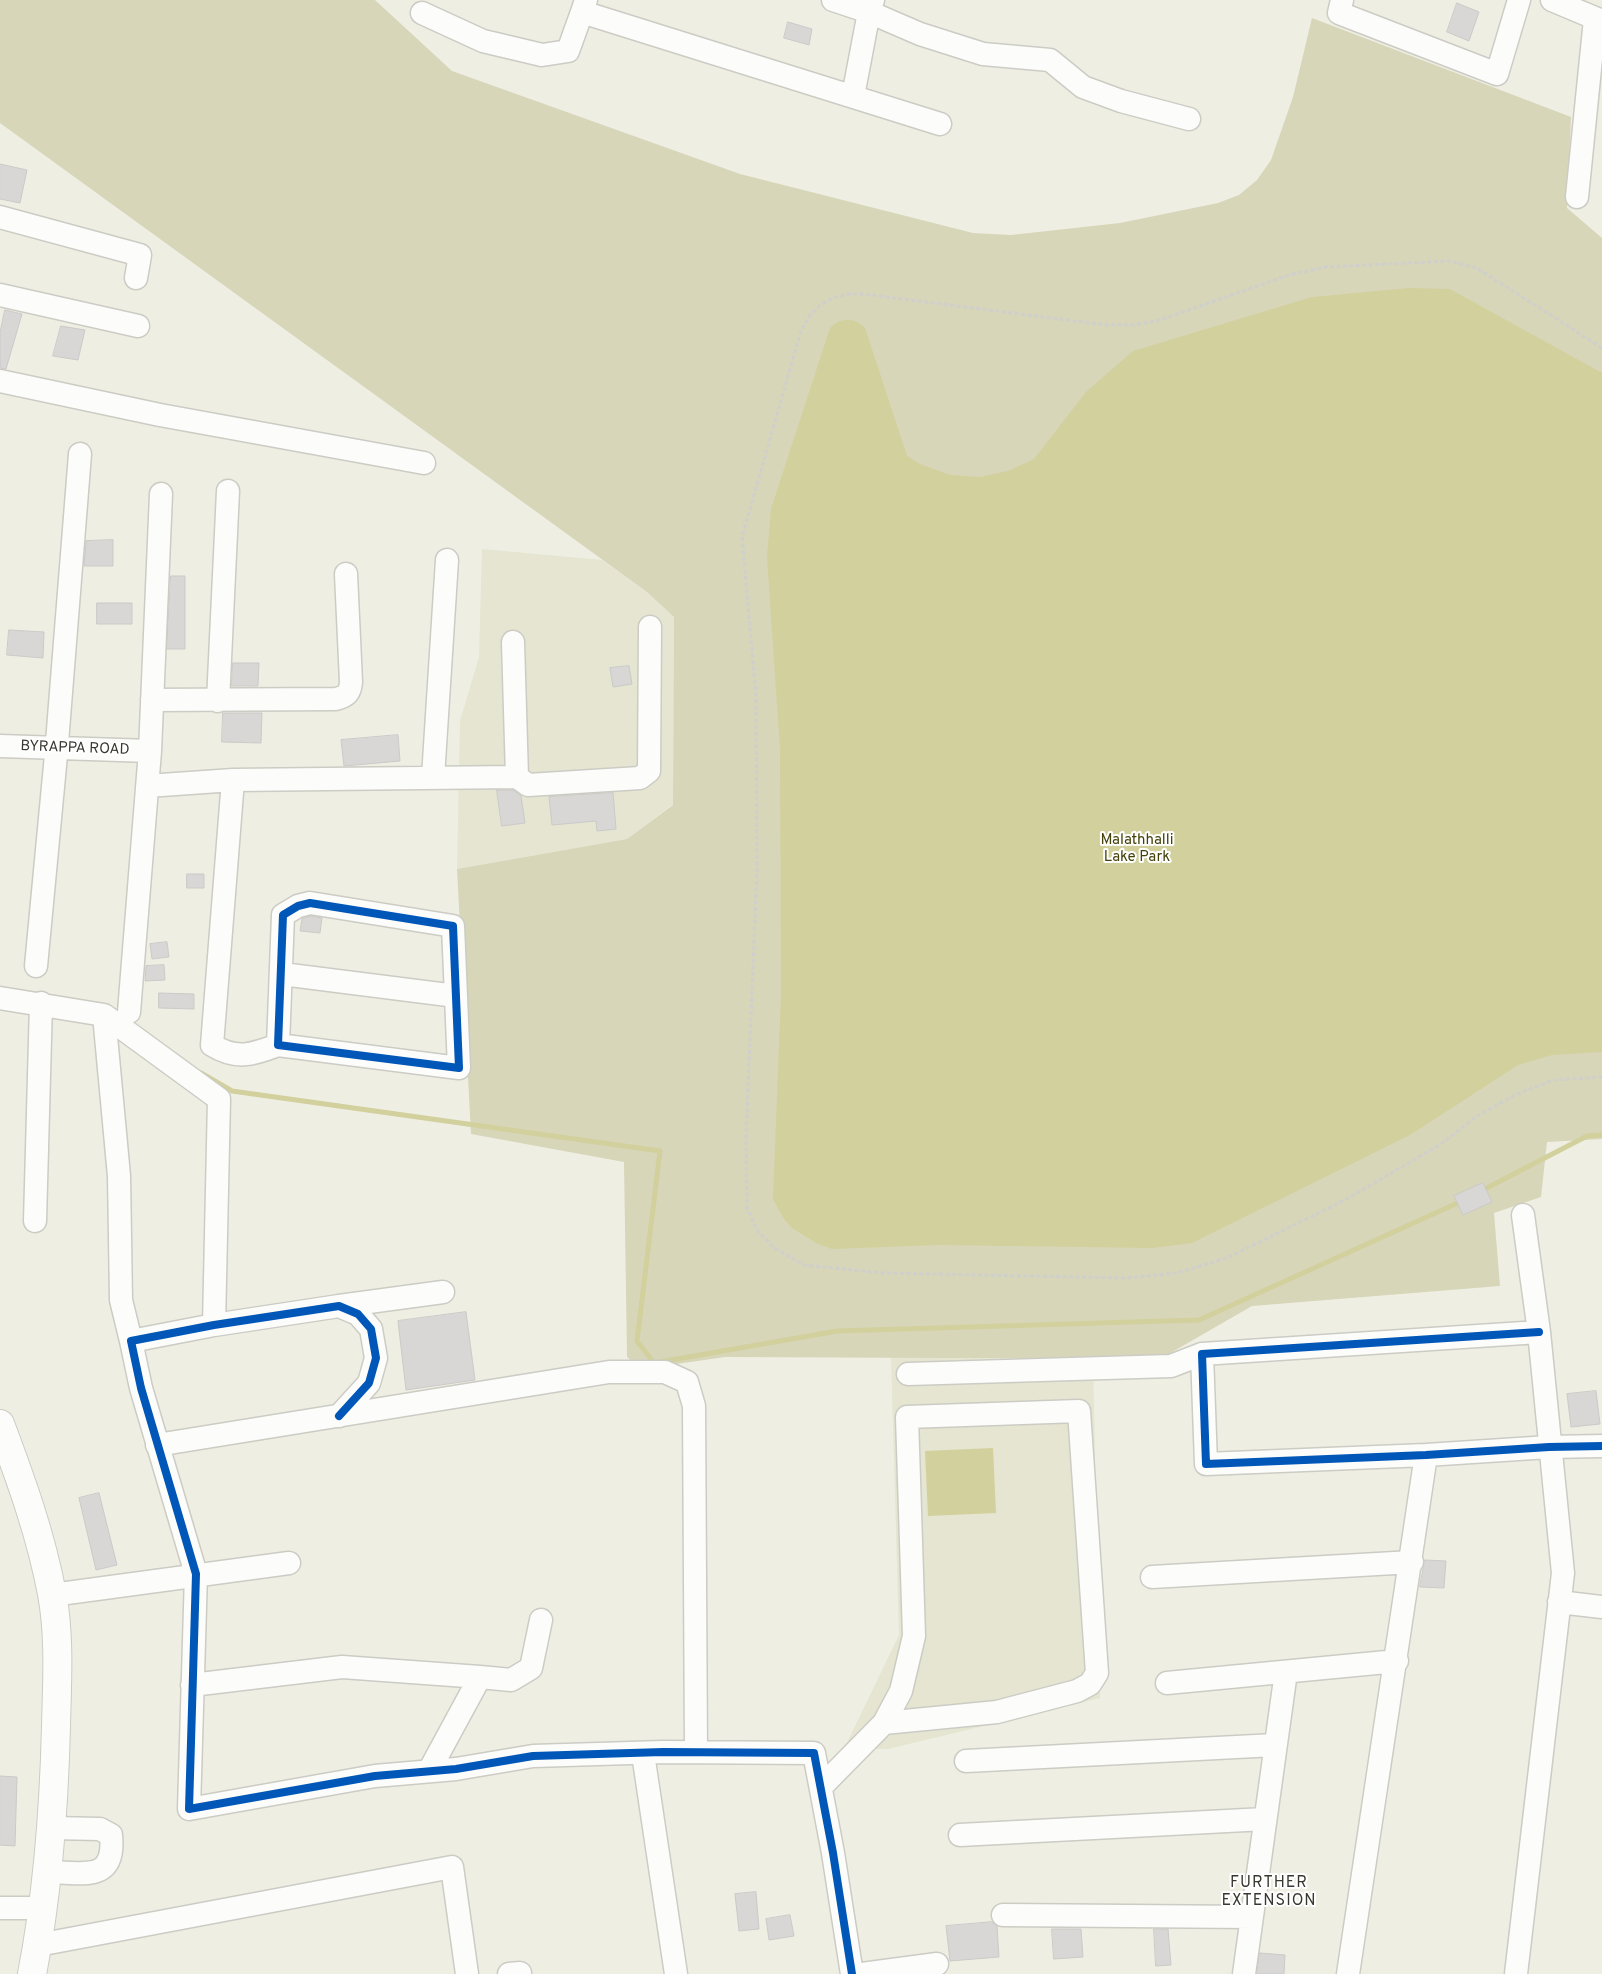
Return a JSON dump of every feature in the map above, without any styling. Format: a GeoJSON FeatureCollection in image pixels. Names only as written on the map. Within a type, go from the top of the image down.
{"type":"FeatureCollection","features":[{"type":"Feature","properties":{"kind":"main road"},"geometry":{"type":"LineString","coordinates":[[0,1424],[28,1495],[52,1595],[58,1668],[51,1828],[43,1908],[32,1974]]}},
{"type":"Feature","properties":{"kind":"street"},"geometry":{"type":"LineString","coordinates":[[833,0],[871,6],[920,34],[983,54],[1050,60],[1083,87],[1121,101],[1189,118]]}},
{"type":"Feature","properties":{"kind":"street"},"geometry":{"type":"LineString","coordinates":[[1342,0],[1339,14],[1497,74],[1519,0]]}},
{"type":"Feature","properties":{"kind":"street"},"geometry":{"type":"LineString","coordinates":[[1552,0],[1599,20],[1577,197]]}},
{"type":"Feature","properties":{"kind":"street"},"geometry":{"type":"LineString","coordinates":[[422,13],[483,41],[542,55],[568,51],[584,6],[940,124]]}},
{"type":"Feature","properties":{"kind":"street"},"geometry":{"type":"LineString","coordinates":[[852,96],[871,6]]}},
{"type":"Feature","properties":{"kind":"street"},"geometry":{"type":"LineString","coordinates":[[0,217],[140,255],[136,278]]}},
{"type":"Feature","properties":{"kind":"street"},"geometry":{"type":"LineString","coordinates":[[0,295],[138,326]]}},
{"type":"Feature","properties":{"kind":"street"},"geometry":{"type":"LineString","coordinates":[[0,381],[160,415],[424,463]]}},
{"type":"Feature","properties":{"kind":"street"},"geometry":{"type":"LineString","coordinates":[[36,966],[57,748],[80,454]]}},
{"type":"Feature","properties":{"kind":"street"},"geometry":{"type":"LineString","coordinates":[[218,701],[228,491]]}},
{"type":"Feature","properties":{"kind":"street"},"geometry":{"type":"LineString","coordinates":[[129,1012],[150,751],[161,494]]}},
{"type":"Feature","properties":{"kind":"street"},"geometry":{"type":"LineString","coordinates":[[433,777],[447,560]]}},
{"type":"Feature","properties":{"kind":"street"},"geometry":{"type":"LineString","coordinates":[[152,700],[218,701],[336,699],[345,697],[350,690],[351,682],[346,574]]}},
{"type":"Feature","properties":{"kind":"street"},"geometry":{"type":"LineString","coordinates":[[147,786],[232,780],[517,777],[528,786],[640,778],[649,771],[650,627]]}},
{"type":"Feature","properties":{"kind":"street"},"geometry":{"type":"LineString","coordinates":[[513,642],[517,777]]}},
{"type":"Feature","properties":{"kind":"street","name":"BYRAPPA ROAD"},"geometry":{"type":"LineString","coordinates":[[0,746],[150,751]]}},
{"type":"Feature","properties":{"kind":"street"},"geometry":{"type":"LineString","coordinates":[[232,780],[212,1045],[225,1053],[240,1055],[258,1052],[278,1045],[459,1068],[452,926],[310,903],[298,906],[283,915],[278,1045]]}},
{"type":"Feature","properties":{"kind":"street"},"geometry":{"type":"LineString","coordinates":[[282,974],[456,996]]}},
{"type":"Feature","properties":{"kind":"street"},"geometry":{"type":"LineString","coordinates":[[0,998],[41,1003],[104,1015],[219,1100],[214,1325]]}},
{"type":"Feature","properties":{"kind":"street"},"geometry":{"type":"LineString","coordinates":[[34,1221],[41,1003]]}},
{"type":"Feature","properties":{"kind":"street"},"geometry":{"type":"LineString","coordinates":[[104,1015],[119,1176],[121,1300],[141,1388],[196,1574],[188,1809],[375,1776],[429,1771],[533,1756],[696,1752],[814,1753],[852,1974]]}},
{"type":"Feature","properties":{"kind":"street"},"geometry":{"type":"LineString","coordinates":[[1516,1974],[1563,1573],[1539,1332],[1523,1215]]}},
{"type":"Feature","properties":{"kind":"street"},"geometry":{"type":"LineString","coordinates":[[131,1342],[214,1325],[443,1292]]}},
{"type":"Feature","properties":{"kind":"street"},"geometry":{"type":"LineString","coordinates":[[339,1306],[358,1314],[371,1329],[376,1358],[369,1383],[339,1416]]}},
{"type":"Feature","properties":{"kind":"street"},"geometry":{"type":"LineString","coordinates":[[908,1374],[1171,1366],[1202,1354],[1539,1332]]}},
{"type":"Feature","properties":{"kind":"street"},"geometry":{"type":"LineString","coordinates":[[1202,1354],[1206,1464],[1602,1446]]}},
{"type":"Feature","properties":{"kind":"street"},"geometry":{"type":"LineString","coordinates":[[158,1445],[609,1372],[665,1372],[688,1382],[694,1406],[696,1752]]}},
{"type":"Feature","properties":{"kind":"street"},"geometry":{"type":"LineString","coordinates":[[821,1787],[884,1723],[901,1691],[914,1636],[907,1417],[1079,1411],[1097,1673],[1090,1684],[1077,1691],[998,1712],[884,1723]]}},
{"type":"Feature","properties":{"kind":"street"},"geometry":{"type":"LineString","coordinates":[[1348,1974],[1412,1562],[1426,1455]]}},
{"type":"Feature","properties":{"kind":"street"},"geometry":{"type":"LineString","coordinates":[[1152,1578],[1412,1562]]}},
{"type":"Feature","properties":{"kind":"street"},"geometry":{"type":"LineString","coordinates":[[52,1595],[196,1574],[289,1563]]}},
{"type":"Feature","properties":{"kind":"street"},"geometry":{"type":"LineString","coordinates":[[1559,1602],[1602,1607]]}},
{"type":"Feature","properties":{"kind":"street"},"geometry":{"type":"LineString","coordinates":[[192,1685],[342,1667],[511,1680],[531,1668],[541,1620]]}},
{"type":"Feature","properties":{"kind":"street"},"geometry":{"type":"LineString","coordinates":[[1167,1683],[1396,1661]]}},
{"type":"Feature","properties":{"kind":"street"},"geometry":{"type":"LineString","coordinates":[[1244,1974],[1286,1672]]}},
{"type":"Feature","properties":{"kind":"street"},"geometry":{"type":"LineString","coordinates":[[429,1771],[480,1677]]}},
{"type":"Feature","properties":{"kind":"street"},"geometry":{"type":"LineString","coordinates":[[966,1761],[1276,1745]]}},
{"type":"Feature","properties":{"kind":"street"},"geometry":{"type":"LineString","coordinates":[[643,1754],[676,1974]]}},
{"type":"Feature","properties":{"kind":"street"},"geometry":{"type":"LineString","coordinates":[[960,1835],[1265,1819]]}},
{"type":"Feature","properties":{"kind":"street"},"geometry":{"type":"LineString","coordinates":[[47,1872],[96,1872],[106,1866],[110,1860],[112,1846],[111,1835],[100,1829],[51,1828]]}},
{"type":"Feature","properties":{"kind":"street"},"geometry":{"type":"LineString","coordinates":[[38,1945],[452,1867],[467,1974]]}},
{"type":"Feature","properties":{"kind":"street"},"geometry":{"type":"LineString","coordinates":[[0,1908],[43,1908]]}},
{"type":"Feature","properties":{"kind":"street"},"geometry":{"type":"LineString","coordinates":[[1003,1915],[1252,1917]]}},
{"type":"Feature","properties":{"kind":"street"},"geometry":{"type":"LineString","coordinates":[[862,1974],[937,1964]]}},
{"type":"Feature","properties":{"kind":"path"},"geometry":{"type":"LineString","coordinates":[[1602,348],[1488,274],[1476,268],[1450,261],[1341,266],[1310,270],[1160,320],[1135,325],[1106,325],[863,294],[839,295],[818,306],[810,315],[800,334],[742,537],[756,696],[757,870],[746,1138],[747,1208],[757,1230],[773,1247],[793,1261],[816,1268],[882,1273],[1125,1278],[1178,1273],[1227,1258],[1345,1200],[1441,1144],[1478,1116],[1515,1095],[1553,1080],[1602,1077]]}},
{"type":"Feature","properties":{"kind":"shaded area"},"geometry":{"type":"Polygon","coordinates":[[[1409,288],[1450,289],[1602,373],[1602,1052],[1552,1055],[1518,1065],[1410,1135],[1192,1243],[1153,1248],[938,1245],[832,1249],[818,1244],[792,1228],[784,1219],[773,1199],[781,993],[780,749],[767,557],[771,509],[830,328],[843,320],[852,320],[865,328],[907,456],[920,464],[950,475],[980,477],[1008,471],[1034,459],[1086,392],[1133,351],[1312,297],[1409,288]]]}},
{"type":"Feature","properties":{"kind":"shaded area"},"geometry":{"type":"Polygon","coordinates":[[[482,549],[602,560],[647,592],[674,617],[673,804],[627,839],[457,869],[460,721],[479,657],[482,549]]]}},
{"type":"Feature","properties":{"kind":"shaded area"},"geometry":{"type":"Polygon","coordinates":[[[891,1357],[1093,1360],[1100,1698],[888,1749],[844,1749],[899,1635],[891,1357]]]}},
{"type":"Feature","properties":{"kind":"shaded area"},"geometry":{"type":"Polygon","coordinates":[[[993,1448],[996,1513],[928,1516],[925,1451],[993,1448]]]}},
{"type":"Feature","properties":{"kind":"green space","name":"Malathhalli Lake Park"},"geometry":{"type":"Polygon","coordinates":[[[0,0],[375,0],[452,71],[740,174],[973,233],[1011,235],[1120,223],[1218,203],[1239,195],[1257,180],[1271,160],[1293,97],[1312,18],[1571,117],[1567,208],[1602,238],[1602,1139],[1547,1142],[1541,1197],[1494,1213],[1500,1286],[1252,1306],[1160,1359],[725,1357],[642,1369],[627,1357],[624,1162],[471,1134],[457,869],[627,839],[673,805],[674,617],[647,592],[0,123],[0,0]]]}},
{"type":"Feature","properties":{"kind":"building"},"geometry":{"type":"Polygon","coordinates":[[[1457,3],[1479,12],[1469,41],[1447,32],[1457,3]]]}},
{"type":"Feature","properties":{"kind":"building"},"geometry":{"type":"Polygon","coordinates":[[[788,22],[812,29],[809,45],[784,38],[788,22]]]}},
{"type":"Feature","properties":{"kind":"building"},"geometry":{"type":"Polygon","coordinates":[[[0,164],[27,170],[20,203],[0,199],[0,164]]]}},
{"type":"Feature","properties":{"kind":"building"},"geometry":{"type":"Polygon","coordinates":[[[5,310],[22,314],[6,369],[0,368],[0,333],[5,310]]]}},
{"type":"Feature","properties":{"kind":"building"},"geometry":{"type":"Polygon","coordinates":[[[61,326],[85,330],[78,360],[53,356],[61,326]]]}},
{"type":"Feature","properties":{"kind":"building"},"geometry":{"type":"Polygon","coordinates":[[[113,540],[113,566],[84,566],[86,541],[113,540]]]}},
{"type":"Feature","properties":{"kind":"building"},"geometry":{"type":"Polygon","coordinates":[[[171,576],[185,576],[185,649],[167,649],[171,576]]]}},
{"type":"Feature","properties":{"kind":"building"},"geometry":{"type":"Polygon","coordinates":[[[97,603],[132,603],[132,624],[97,624],[97,603]]]}},
{"type":"Feature","properties":{"kind":"building"},"geometry":{"type":"Polygon","coordinates":[[[9,630],[44,632],[43,658],[7,655],[9,630]]]}},
{"type":"Feature","properties":{"kind":"building"},"geometry":{"type":"Polygon","coordinates":[[[233,663],[259,663],[258,686],[232,686],[233,663]]]}},
{"type":"Feature","properties":{"kind":"building"},"geometry":{"type":"Polygon","coordinates":[[[629,666],[632,684],[613,687],[610,668],[629,666]]]}},
{"type":"Feature","properties":{"kind":"building"},"geometry":{"type":"Polygon","coordinates":[[[223,713],[262,713],[261,743],[222,742],[223,713]]]}},
{"type":"Feature","properties":{"kind":"building"},"geometry":{"type":"Polygon","coordinates":[[[398,735],[400,761],[344,766],[341,740],[398,735]]]}},
{"type":"Feature","properties":{"kind":"building"},"geometry":{"type":"Polygon","coordinates":[[[497,790],[513,790],[521,796],[525,823],[502,826],[497,790]]]}},
{"type":"Feature","properties":{"kind":"building"},"geometry":{"type":"Polygon","coordinates":[[[613,793],[616,829],[597,831],[596,821],[552,825],[549,797],[613,793]]]}},
{"type":"Feature","properties":{"kind":"building"},"geometry":{"type":"Polygon","coordinates":[[[187,874],[204,874],[204,888],[187,888],[187,874]]]}},
{"type":"Feature","properties":{"kind":"building"},"geometry":{"type":"Polygon","coordinates":[[[311,916],[322,918],[320,933],[300,931],[302,919],[311,916]]]}},
{"type":"Feature","properties":{"kind":"building"},"geometry":{"type":"Polygon","coordinates":[[[167,942],[169,957],[152,959],[150,944],[167,942]]]}},
{"type":"Feature","properties":{"kind":"building"},"geometry":{"type":"Polygon","coordinates":[[[164,965],[165,980],[145,981],[146,966],[164,965]]]}},
{"type":"Feature","properties":{"kind":"building"},"geometry":{"type":"Polygon","coordinates":[[[159,993],[194,994],[194,1009],[159,1008],[159,993]]]}},
{"type":"Feature","properties":{"kind":"building"},"geometry":{"type":"Polygon","coordinates":[[[1483,1183],[1492,1202],[1463,1215],[1454,1196],[1483,1183]]]}},
{"type":"Feature","properties":{"kind":"building"},"geometry":{"type":"Polygon","coordinates":[[[466,1312],[475,1380],[406,1390],[398,1321],[466,1312]]]}},
{"type":"Feature","properties":{"kind":"building"},"geometry":{"type":"Polygon","coordinates":[[[1596,1391],[1600,1424],[1571,1427],[1567,1394],[1596,1391]]]}},
{"type":"Feature","properties":{"kind":"building"},"geometry":{"type":"Polygon","coordinates":[[[99,1493],[117,1565],[96,1570],[79,1498],[99,1493]]]}},
{"type":"Feature","properties":{"kind":"building"},"geometry":{"type":"Polygon","coordinates":[[[1425,1560],[1446,1561],[1444,1588],[1420,1587],[1425,1560]]]}},
{"type":"Feature","properties":{"kind":"building"},"geometry":{"type":"Polygon","coordinates":[[[0,1776],[17,1777],[15,1846],[0,1845],[0,1776]]]}},
{"type":"Feature","properties":{"kind":"building"},"geometry":{"type":"Polygon","coordinates":[[[756,1892],[759,1929],[739,1931],[735,1894],[756,1892]]]}},
{"type":"Feature","properties":{"kind":"building"},"geometry":{"type":"Polygon","coordinates":[[[790,1915],[794,1936],[769,1940],[766,1919],[790,1915]]]}},
{"type":"Feature","properties":{"kind":"building"},"geometry":{"type":"Polygon","coordinates":[[[992,1922],[997,1926],[999,1957],[950,1961],[946,1926],[992,1922]]]}},
{"type":"Feature","properties":{"kind":"building"},"geometry":{"type":"Polygon","coordinates":[[[1052,1929],[1081,1929],[1083,1957],[1054,1959],[1052,1929]]]}},
{"type":"Feature","properties":{"kind":"building"},"geometry":{"type":"Polygon","coordinates":[[[1154,1929],[1168,1929],[1171,1965],[1156,1966],[1154,1929]]]}},
{"type":"Feature","properties":{"kind":"building"},"geometry":{"type":"Polygon","coordinates":[[[1260,1953],[1285,1955],[1284,1974],[1257,1974],[1260,1953]]]}},
{"type":"Feature","properties":{"kind":"waterway"},"geometry":{"type":"LineString","coordinates":[[201,1073],[232,1091],[660,1151],[637,1341],[654,1363],[837,1331],[1199,1320],[1462,1201]]}},
{"type":"Feature","properties":{"kind":"waterway"},"geometry":{"type":"LineString","coordinates":[[1481,1191],[1587,1136],[1602,1135]]}},
{"type":"Feature","properties":{"kind":"cycle path"},"geometry":{"type":"LineString","coordinates":[[310,903],[453,926],[459,1068],[278,1045],[283,915],[298,906],[310,903]]}},
{"type":"Feature","properties":{"kind":"cycle path"},"geometry":{"type":"LineString","coordinates":[[339,1416],[369,1383],[376,1358],[371,1329],[358,1314],[339,1306],[214,1325],[131,1341],[141,1388],[196,1574],[189,1809],[375,1776],[456,1769],[533,1756],[663,1752],[814,1753],[833,1853],[852,1974]]}},
{"type":"Feature","properties":{"kind":"cycle path"},"geometry":{"type":"LineString","coordinates":[[1539,1332],[1202,1354],[1206,1464],[1602,1446]]}},
{"type":"Feature","properties":{"kind":"district","name":"FURTHER EXTENSION"},"geometry":{"type":"Point","coordinates":[1269,1893]}}]}
